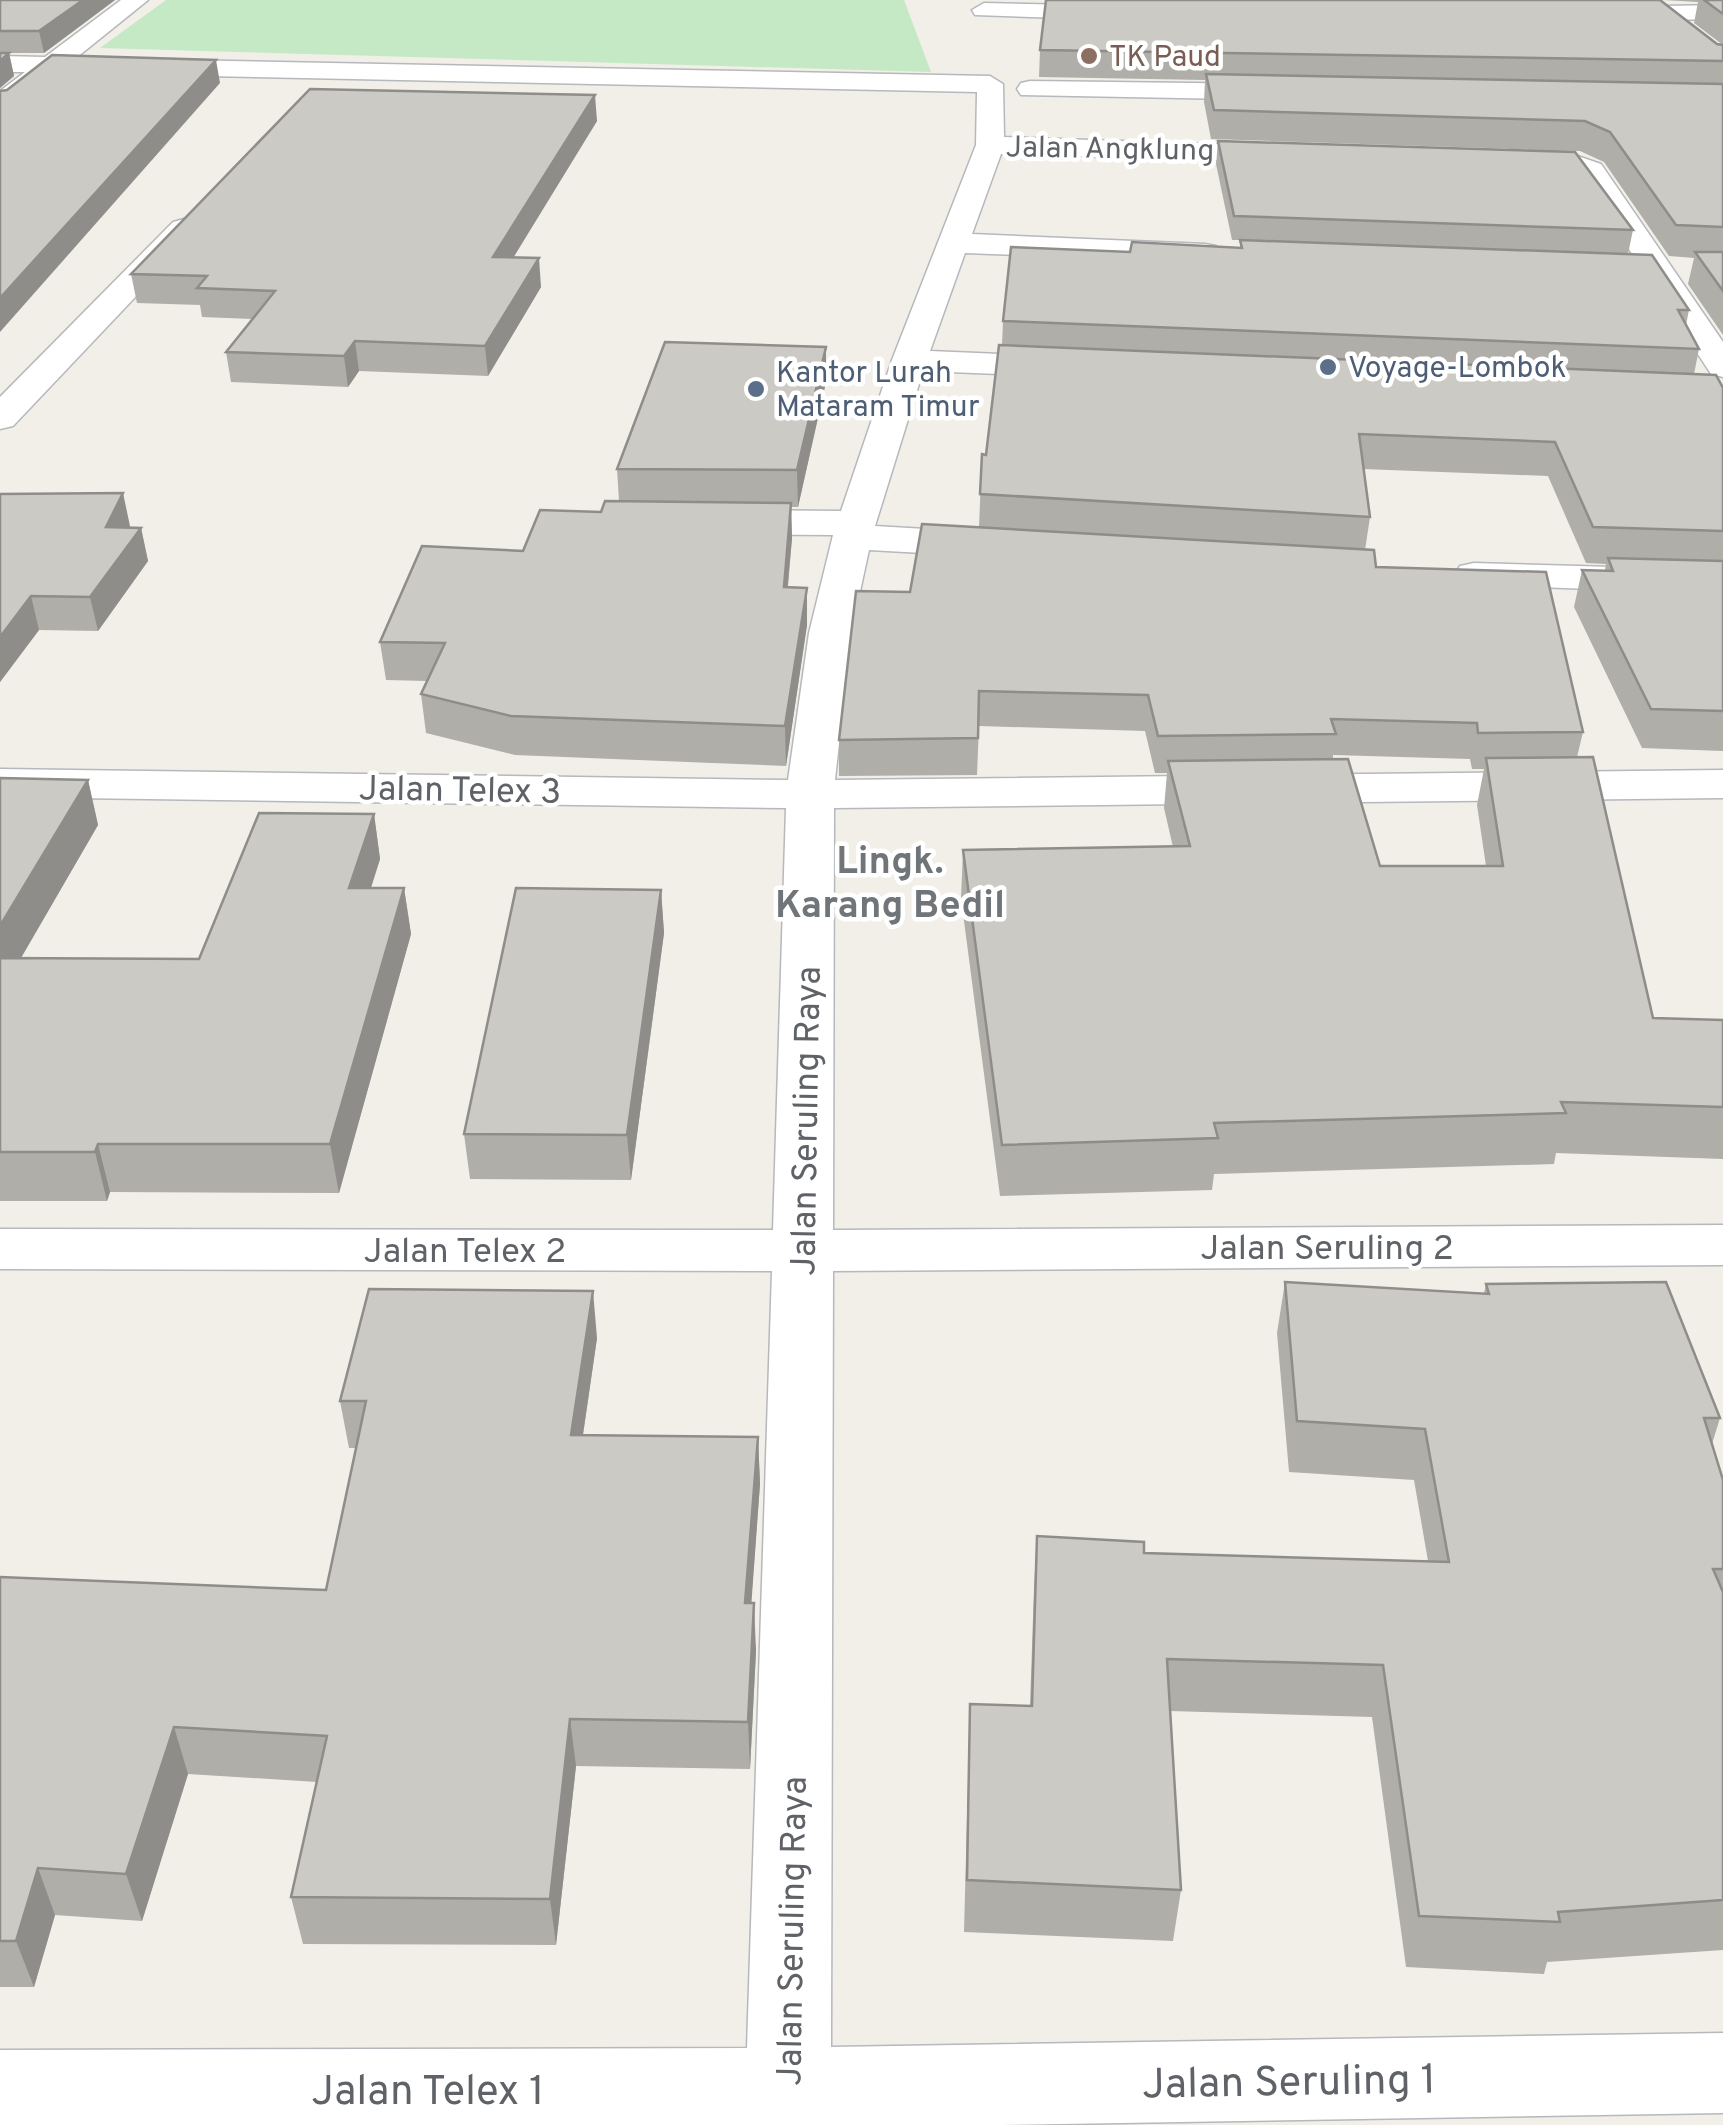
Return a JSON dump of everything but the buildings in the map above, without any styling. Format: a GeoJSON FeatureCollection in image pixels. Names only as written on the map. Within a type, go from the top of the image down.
{"type":"FeatureCollection","features":[{"type":"Feature","properties":{"kind":"street"},"geometry":{"type":"LineString","coordinates":[[0,104],[136,0]]}},
{"type":"Feature","properties":{"kind":"street"},"geometry":{"type":"LineString","coordinates":[[1640,0],[1694,38]]}},
{"type":"Feature","properties":{"kind":"street"},"geometry":{"type":"LineString","coordinates":[[984,10],[1140,14]]}},
{"type":"Feature","properties":{"kind":"street"},"geometry":{"type":"LineString","coordinates":[[1568,14],[1723,12]]}},
{"type":"Feature","properties":{"kind":"street"},"geometry":{"type":"LineString","coordinates":[[0,64],[990,84],[990,145]]}},
{"type":"Feature","properties":{"kind":"street"},"geometry":{"type":"LineString","coordinates":[[308,99],[335,70]]}},
{"type":"Feature","properties":{"kind":"street"},"geometry":{"type":"LineString","coordinates":[[1030,89],[1175,80],[1315,93]]}},
{"type":"Feature","properties":{"kind":"street","name":"Jalan Angklung"},"geometry":{"type":"LineString","coordinates":[[990,145],[1320,153]]}},
{"type":"Feature","properties":{"kind":"street","name":"Jalan Seruling Raya"},"geometry":{"type":"LineString","coordinates":[[810,2100],[804,1250],[810,794],[830,633],[854,530],[910,360],[990,145]]}},
{"type":"Feature","properties":{"kind":"street"},"geometry":{"type":"LineString","coordinates":[[1474,157],[1552,159],[1586,166],[1675,270],[1716,384]]}},
{"type":"Feature","properties":{"kind":"street"},"geometry":{"type":"LineString","coordinates":[[0,418],[199,212]]}},
{"type":"Feature","properties":{"kind":"street"},"geometry":{"type":"LineString","coordinates":[[952,244],[1227,254]]}},
{"type":"Feature","properties":{"kind":"street"},"geometry":{"type":"LineString","coordinates":[[1619,268],[1675,270]]}},
{"type":"Feature","properties":{"kind":"street"},"geometry":{"type":"LineString","coordinates":[[910,360],[1108,368]]}},
{"type":"Feature","properties":{"kind":"street"},"geometry":{"type":"LineString","coordinates":[[682,522],[854,530],[1027,547]]}},
{"type":"Feature","properties":{"kind":"street"},"geometry":{"type":"LineString","coordinates":[[1435,572],[1723,582]]}},
{"type":"Feature","properties":{"kind":"street","name":"Jalan Telex 3"},"geometry":{"type":"LineString","coordinates":[[0,783],[810,794],[1723,784]]}},
{"type":"Feature","properties":{"kind":"street","name":"Jalan Seruling 2"},"geometry":{"type":"LineString","coordinates":[[930,1250],[1723,1245]]}},
{"type":"Feature","properties":{"kind":"street","name":"Jalan Telex 2"},"geometry":{"type":"LineString","coordinates":[[0,1249],[930,1250]]}},
{"type":"Feature","properties":{"kind":"street","name":"Jalan Seruling 1"},"geometry":{"type":"LineString","coordinates":[[810,2100],[1723,2074]]}},
{"type":"Feature","properties":{"kind":"street","name":"Jalan Telex 1"},"geometry":{"type":"LineString","coordinates":[[0,2090],[810,2100]]}},
{"type":"Feature","properties":{"kind":"green space"},"geometry":{"type":"Polygon","coordinates":[[[166,0],[904,0],[931,72],[100,48],[166,0]]]}},
{"type":"Feature","properties":{"kind":"place","name":"TK Paud"},"geometry":{"type":"Point","coordinates":[1089,56]}},
{"type":"Feature","properties":{"kind":"place","name":"Voyage-Lombok"},"geometry":{"type":"Point","coordinates":[1328,367]}},
{"type":"Feature","properties":{"kind":"place","name":"Kantor Lurah Mataram Timur"},"geometry":{"type":"Point","coordinates":[756,389]}},
{"type":"Feature","properties":{"kind":"district","name":"Lingk. Karang Bedil"},"geometry":{"type":"Point","coordinates":[890,882]}}]}
